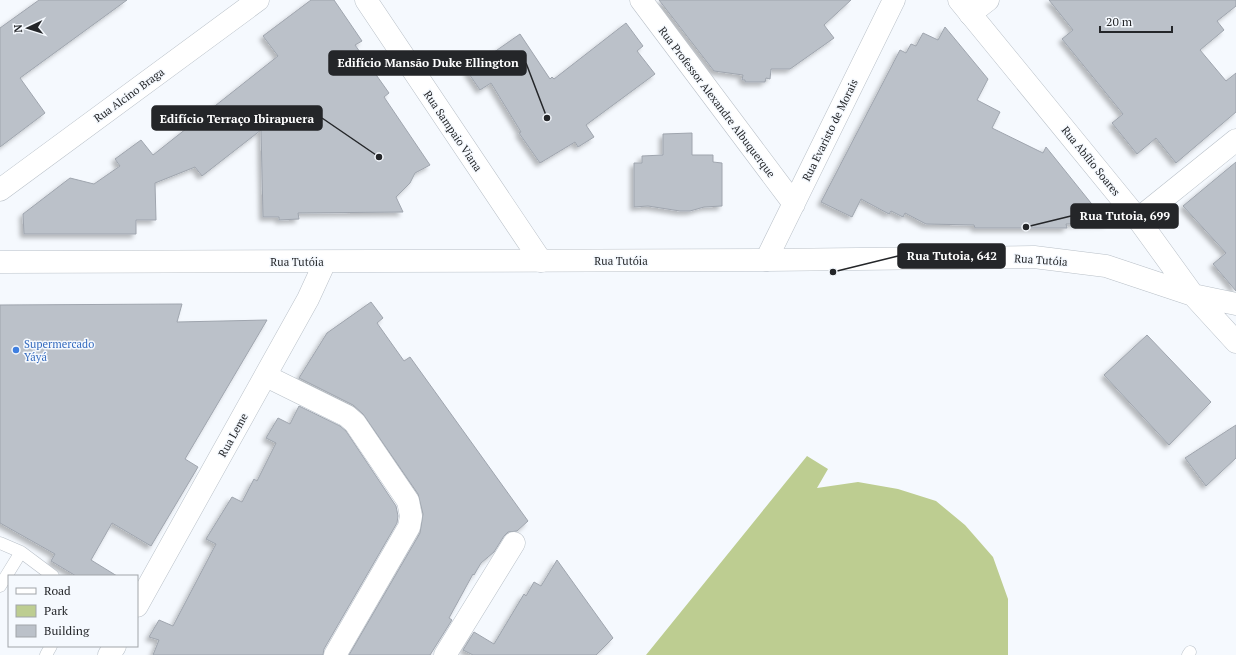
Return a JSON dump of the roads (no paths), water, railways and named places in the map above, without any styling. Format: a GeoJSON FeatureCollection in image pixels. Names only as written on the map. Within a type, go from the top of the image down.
{"type":"FeatureCollection","features":[{"type":"Feature","properties":{"kind":"street","name":"Rua Alcino Braga"},"geometry":{"type":"LineString","coordinates":[[0,190],[258,0]]}},
{"type":"Feature","properties":{"kind":"street","name":"Rua Sampaio Viana"},"geometry":{"type":"LineString","coordinates":[[366,0],[541,261]]}},
{"type":"Feature","properties":{"kind":"street","name":"Rua Professor Alexandre Albuquerque"},"geometry":{"type":"LineString","coordinates":[[641,0],[794,204]]}},
{"type":"Feature","properties":{"kind":"street","name":"Rua Evaristo de Morais"},"geometry":{"type":"LineString","coordinates":[[766,260],[894,0]]}},
{"type":"Feature","properties":{"kind":"street"},"geometry":{"type":"LineString","coordinates":[[965,7],[988,0]]}},
{"type":"Feature","properties":{"kind":"street","name":"Rua Abílio Soares"},"geometry":{"type":"LineString","coordinates":[[965,7],[1138,219],[1193,295],[1236,342]]}},
{"type":"Feature","properties":{"kind":"street"},"geometry":{"type":"LineString","coordinates":[[1138,219],[1236,140]]}},
{"type":"Feature","properties":{"kind":"street","name":"Rua Tutóia"},"geometry":{"type":"LineString","coordinates":[[1,261],[324,262],[1034,257],[1106,266],[1193,295],[1236,304]]}},
{"type":"Feature","properties":{"kind":"street","name":"Rua Leme"},"geometry":{"type":"LineString","coordinates":[[138,604],[308,300],[324,262]]}},
{"type":"Feature","properties":{"kind":"street"},"geometry":{"type":"LineString","coordinates":[[266,376],[347,416],[355,423],[408,501],[411,516],[409,527],[335,655]]}},
{"type":"Feature","properties":{"kind":"street"},"geometry":{"type":"LineString","coordinates":[[445,655],[514,543]]}},
{"type":"Feature","properties":{"kind":"lane"},"geometry":{"type":"LineString","coordinates":[[0,543],[21,552],[52,575]]}},
{"type":"Feature","properties":{"kind":"lane"},"geometry":{"type":"LineString","coordinates":[[0,586],[21,552]]}},
{"type":"Feature","properties":{"kind":"place","name":"Edifício Mansão Duke Ellington"},"geometry":{"type":"Point","coordinates":[547,118]}},
{"type":"Feature","properties":{"kind":"place","name":"Edifício Terraço Ibirapuera"},"geometry":{"type":"Point","coordinates":[379,157]}},
{"type":"Feature","properties":{"kind":"place","name":"Rua Tutoia, 699"},"geometry":{"type":"Point","coordinates":[1026,227]}},
{"type":"Feature","properties":{"kind":"place","name":"Rua Tutoia, 642"},"geometry":{"type":"Point","coordinates":[833,272]}},
{"type":"Feature","properties":{"kind":"place","name":"Supermercado Yáyá"},"geometry":{"type":"Point","coordinates":[16,350]}}]}
